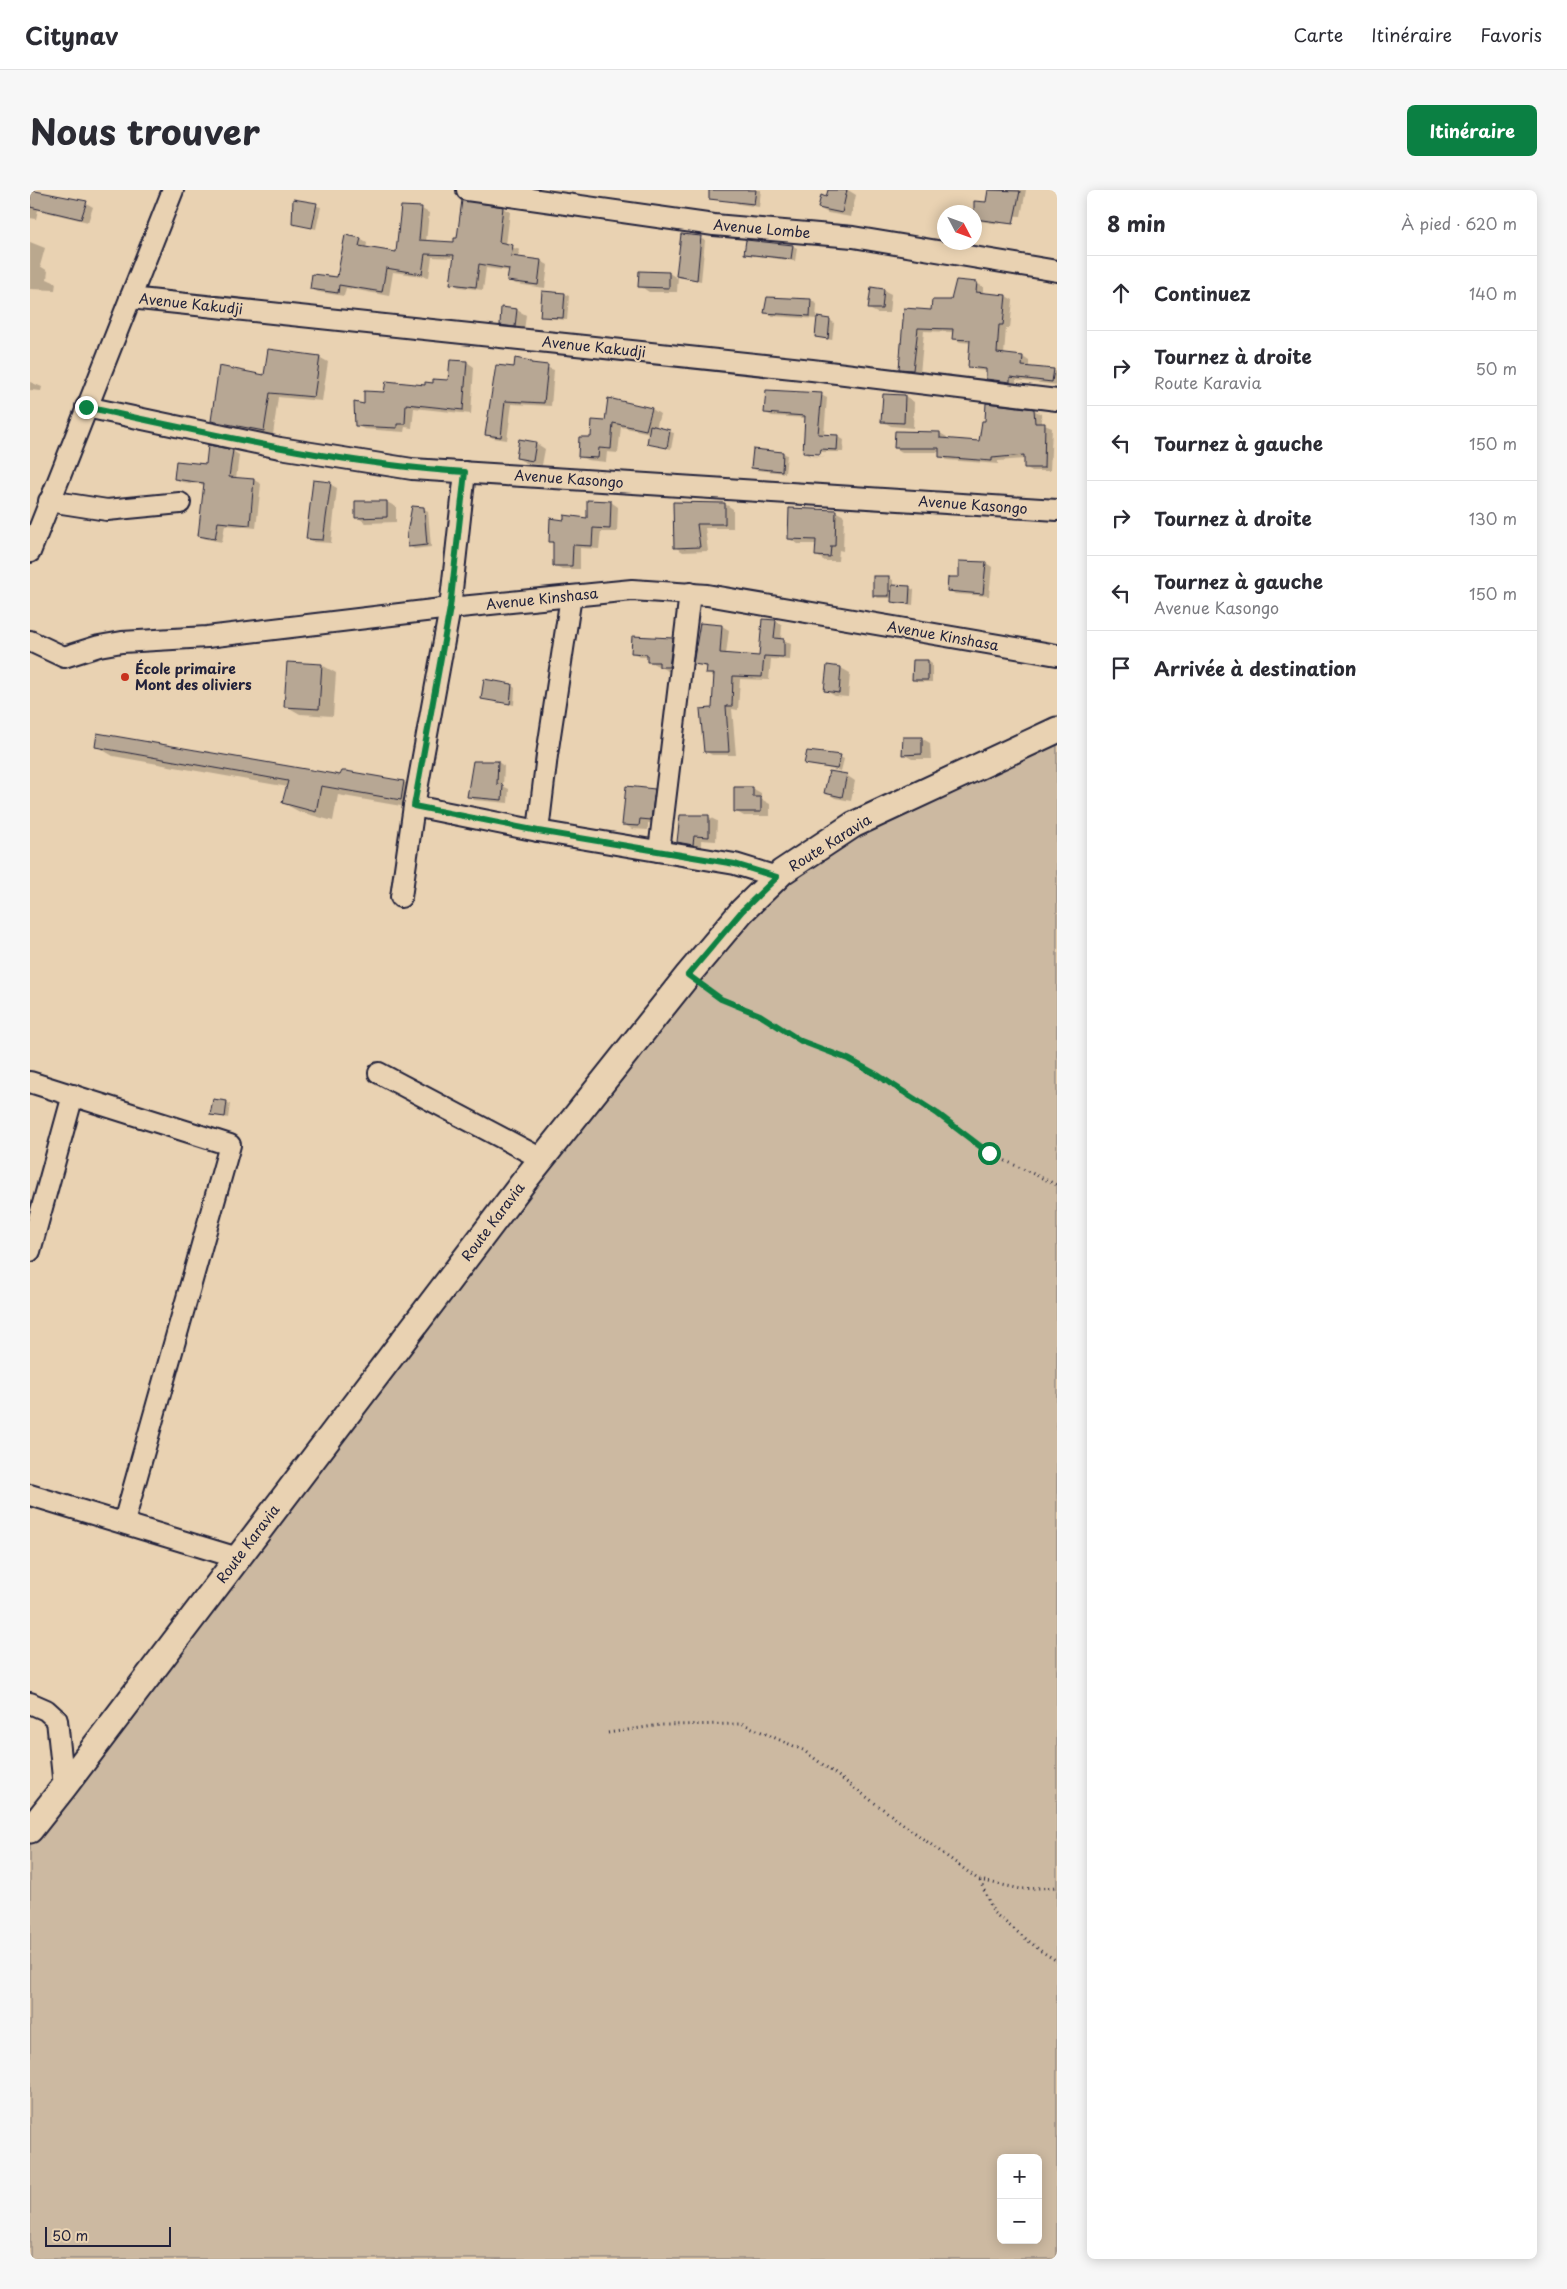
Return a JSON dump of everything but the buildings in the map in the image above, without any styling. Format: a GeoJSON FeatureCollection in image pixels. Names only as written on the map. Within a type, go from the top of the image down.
{"type":"FeatureCollection","features":[{"type":"Feature","properties":{"kind":"street"},"geometry":{"type":"LineString","coordinates":[[30,552],[173,190]]}},
{"type":"Feature","properties":{"kind":"street","name":"Avenue Lombe"},"geometry":{"type":"LineString","coordinates":[[467,190],[714,225],[853,237],[1057,271]]}},
{"type":"Feature","properties":{"kind":"street","name":"Avenue Kakudji"},"geometry":{"type":"LineString","coordinates":[[130,298],[812,370],[1057,400]]}},
{"type":"Feature","properties":{"kind":"street","name":"Avenue Kasongo"},"geometry":{"type":"LineString","coordinates":[[86,407],[280,448],[412,469],[1057,510]]}},
{"type":"Feature","properties":{"kind":"street"},"geometry":{"type":"LineString","coordinates":[[401,897],[414,806],[450,608],[465,472]]}},
{"type":"Feature","properties":{"kind":"street"},"geometry":{"type":"LineString","coordinates":[[49,501],[107,510],[180,503]]}},
{"type":"Feature","properties":{"kind":"street","name":"Avenue Kinshasa"},"geometry":{"type":"LineString","coordinates":[[30,641],[64,657],[99,646],[122,642],[207,637],[450,608],[632,590],[690,593],[1057,655]]}},
{"type":"Feature","properties":{"kind":"street"},"geometry":{"type":"LineString","coordinates":[[659,851],[690,593]]}},
{"type":"Feature","properties":{"kind":"street"},"geometry":{"type":"LineString","coordinates":[[538,831],[548,746],[572,596]]}},
{"type":"Feature","properties":{"kind":"street","name":"Route Karavia"},"geometry":{"type":"LineString","coordinates":[[30,1830],[542,1159],[688,975],[742,911],[777,877],[818,847],[854,825],[1057,730]]}},
{"type":"Feature","properties":{"kind":"street"},"geometry":{"type":"LineString","coordinates":[[414,806],[538,831],[735,864],[777,877]]}},
{"type":"Feature","properties":{"kind":"street"},"geometry":{"type":"LineString","coordinates":[[379,1073],[542,1159]]}},
{"type":"Feature","properties":{"kind":"street"},"geometry":{"type":"LineString","coordinates":[[30,1082],[230,1146],[124,1522]]}},
{"type":"Feature","properties":{"kind":"street"},"geometry":{"type":"LineString","coordinates":[[30,1251],[73,1095]]}},
{"type":"Feature","properties":{"kind":"street"},"geometry":{"type":"LineString","coordinates":[[30,1495],[238,1558]]}},
{"type":"Feature","properties":{"kind":"street"},"geometry":{"type":"LineString","coordinates":[[30,1703],[46,1710],[58,1720],[64,1787]]}},
{"type":"Feature","properties":{"kind":"path"},"geometry":{"type":"LineString","coordinates":[[688,975],[721,999],[760,1015],[801,1041],[856,1064],[938,1114],[989,1153],[1057,1185]]}},
{"type":"Feature","properties":{"kind":"path"},"geometry":{"type":"LineString","coordinates":[[608,1733],[660,1725],[743,1724],[803,1750],[980,1880],[1020,1889],[1057,1887]]}},
{"type":"Feature","properties":{"kind":"path"},"geometry":{"type":"LineString","coordinates":[[980,1880],[994,1913],[1041,1951],[1057,1961]]}},
{"type":"Feature","properties":{"kind":"shaded area"},"geometry":{"type":"Polygon","coordinates":[[[1057,742],[1057,2259],[30,2259],[30,1838],[497,1228],[764,900],[841,842],[1057,742]]]}},
{"type":"Feature","properties":{"kind":"place","name":"École primaire Mont des oliviers"},"geometry":{"type":"Point","coordinates":[125,677]}},
{"type":"Feature","properties":{"kind":"route"},"geometry":{"type":"LineString","coordinates":[[86,407],[280,448],[412,469],[465,472],[450,608],[414,806],[538,831],[735,864],[777,877],[742,911],[688,975],[721,999],[760,1015],[801,1041],[848,1059],[879,1076],[938,1114],[989,1153]]}}]}
